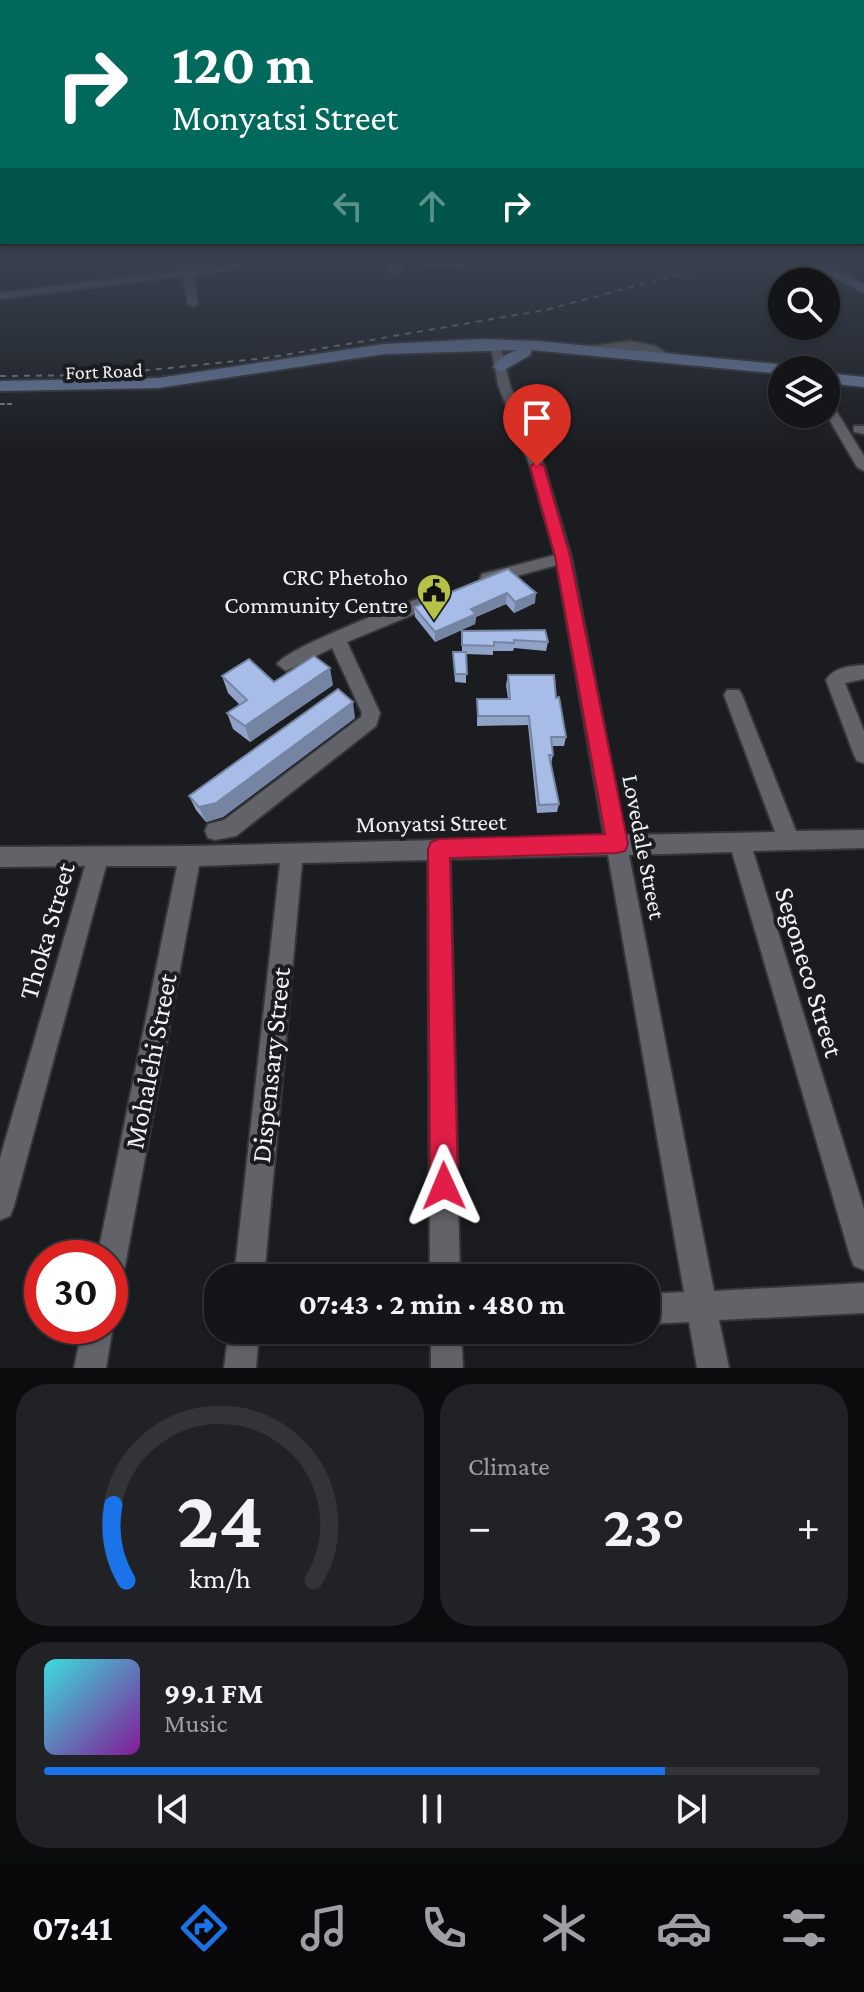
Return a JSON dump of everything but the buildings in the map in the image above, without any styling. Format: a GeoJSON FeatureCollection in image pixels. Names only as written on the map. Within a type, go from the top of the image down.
{"type":"FeatureCollection","features":[{"type":"Feature","properties":{"kind":"main road","name":"Fort Road"},"geometry":{"type":"LineString","coordinates":[[0,386],[174,389],[389,356],[493,357],[585,350],[768,368]]}},
{"type":"Feature","properties":{"kind":"main road","name":"Fort Road"},"geometry":{"type":"LineString","coordinates":[[493,357],[525,352],[768,373]]}},
{"type":"Feature","properties":{"kind":"main road"},"geometry":{"type":"LineString","coordinates":[[840,377],[864,379]]}},
{"type":"Feature","properties":{"kind":"main road","name":"Fort Road"},"geometry":{"type":"LineString","coordinates":[[6,399],[97,390]]}},
{"type":"Feature","properties":{"kind":"street","name":"Lovedale Street"},"geometry":{"type":"LineString","coordinates":[[493,357],[537,466],[563,558],[713,1368]]}},
{"type":"Feature","properties":{"kind":"street"},"geometry":{"type":"LineString","coordinates":[[840,427],[864,467]]}},
{"type":"Feature","properties":{"kind":"street"},"geometry":{"type":"LineString","coordinates":[[476,583],[563,558]]}},
{"type":"Feature","properties":{"kind":"street"},"geometry":{"type":"LineString","coordinates":[[286,664],[300,654],[448,594]]}},
{"type":"Feature","properties":{"kind":"street"},"geometry":{"type":"LineString","coordinates":[[215,831],[229,829],[369,721],[371,713],[337,640]]}},
{"type":"Feature","properties":{"kind":"street"},"geometry":{"type":"LineString","coordinates":[[864,672],[848,673],[835,680],[864,755]]}},
{"type":"Feature","properties":{"kind":"street"},"geometry":{"type":"LineString","coordinates":[[733,695],[789,840]]}},
{"type":"Feature","properties":{"kind":"street","name":"Monyatsi Street"},"geometry":{"type":"LineString","coordinates":[[2,863],[98,857],[864,839]]}},
{"type":"Feature","properties":{"kind":"street","name":"Segoneco Street"},"geometry":{"type":"LineString","coordinates":[[740,842],[864,1256]]}},
{"type":"Feature","properties":{"kind":"street"},"geometry":{"type":"LineString","coordinates":[[439,849],[445,1264]]}},
{"type":"Feature","properties":{"kind":"street","name":"Dispensary Street"},"geometry":{"type":"LineString","coordinates":[[250,1264],[292,852]]}},
{"type":"Feature","properties":{"kind":"street","name":"Mohalehi Street"},"geometry":{"type":"LineString","coordinates":[[115,1240],[190,856]]}},
{"type":"Feature","properties":{"kind":"street","name":"Thoka Street"},"geometry":{"type":"LineString","coordinates":[[0,1206],[98,857]]}},
{"type":"Feature","properties":{"kind":"street"},"geometry":{"type":"LineString","coordinates":[[660,1308],[864,1298]]}},
{"type":"Feature","properties":{"kind":"street"},"geometry":{"type":"LineString","coordinates":[[90,1368],[95,1344]]}},
{"type":"Feature","properties":{"kind":"street"},"geometry":{"type":"LineString","coordinates":[[240,1368],[243,1344]]}},
{"type":"Feature","properties":{"kind":"street"},"geometry":{"type":"LineString","coordinates":[[446,1344],[447,1368]]}},
{"type":"Feature","properties":{"kind":"path"},"geometry":{"type":"LineString","coordinates":[[0,404],[6,399]]}},
{"type":"Feature","properties":{"kind":"railway"},"geometry":{"type":"LineString","coordinates":[[0,376],[101,375],[266,358],[459,325]]}},
{"type":"Feature","properties":{"kind":"place","name":"CRC Phetoho Community Centre"},"geometry":{"type":"Point","coordinates":[434,622]}},
{"type":"Feature","properties":{"kind":"route"},"geometry":{"type":"LineString","coordinates":[[444,1186],[439,849],[617,844],[563,556],[537,466]]}}]}
